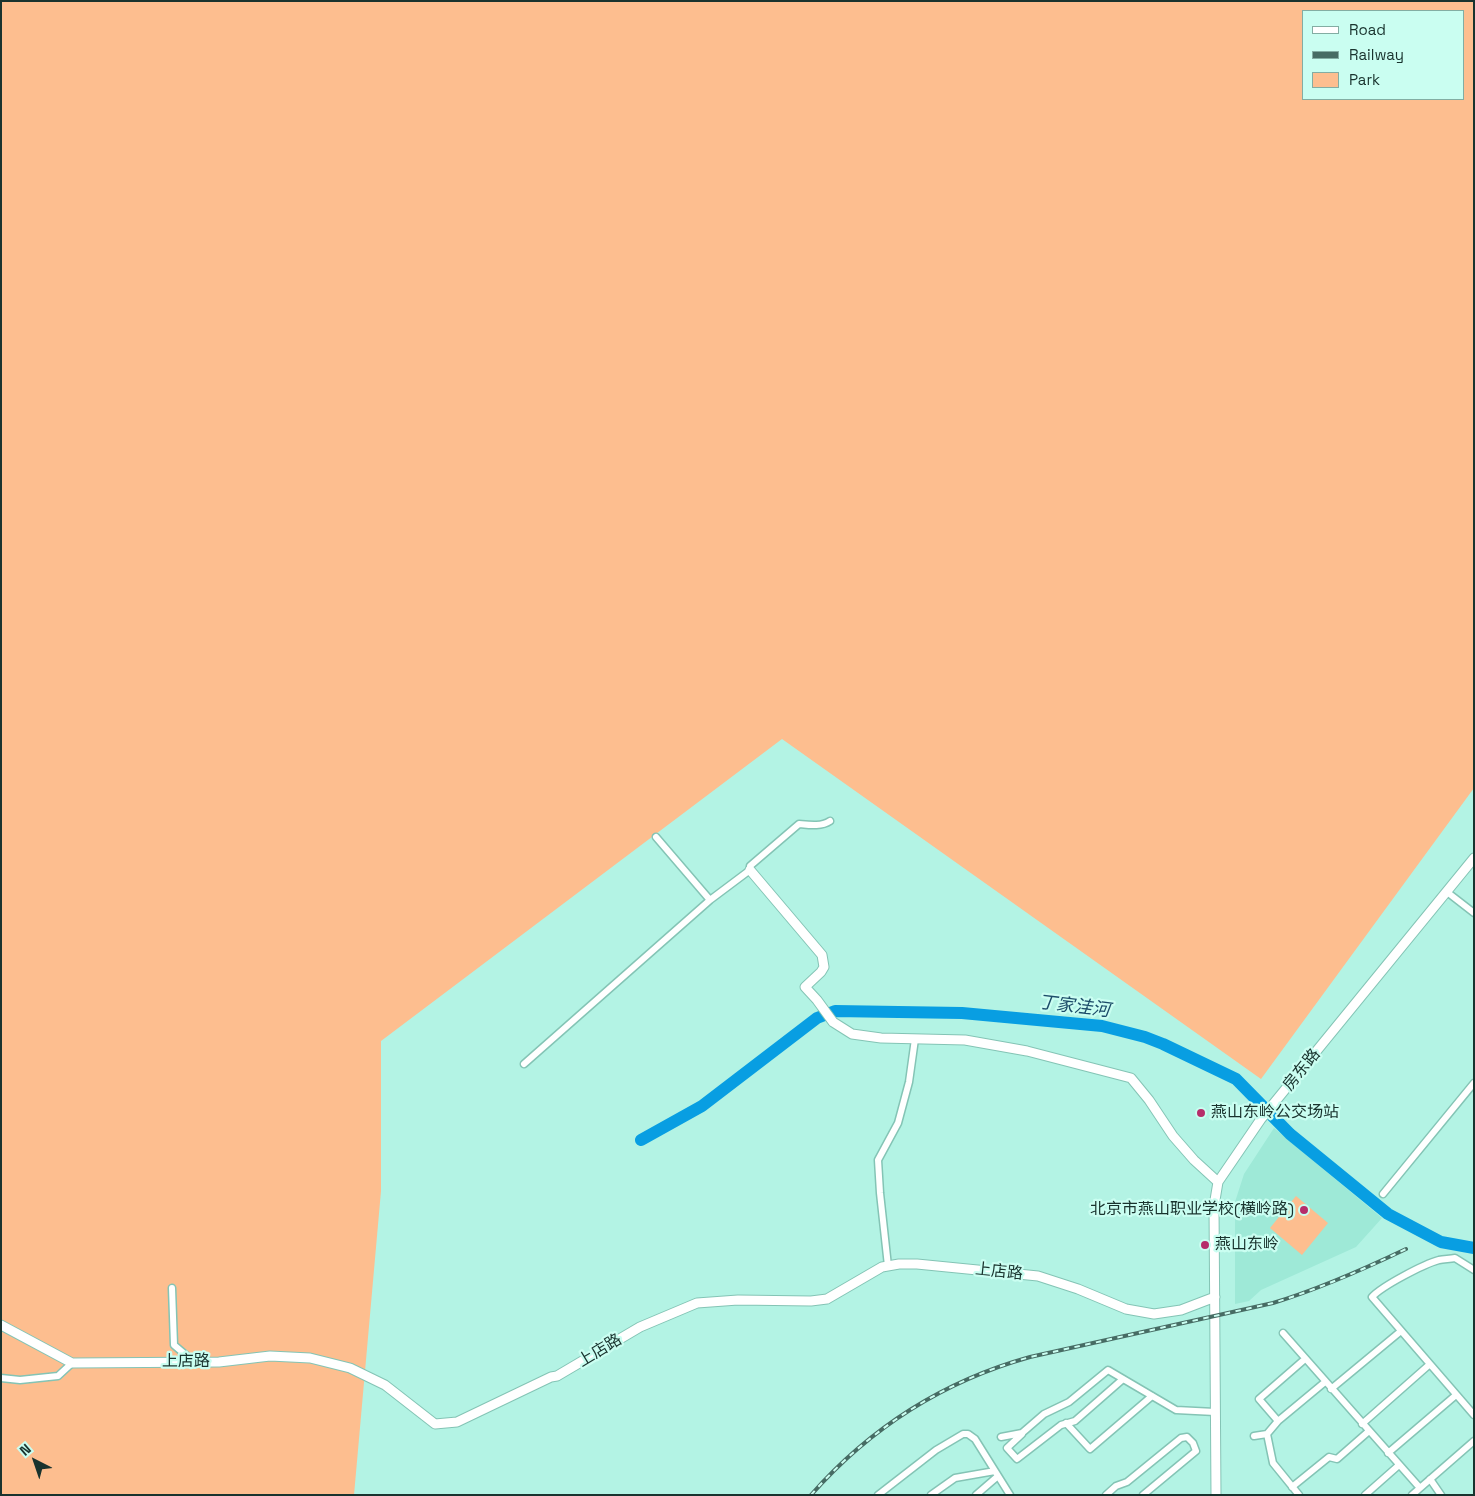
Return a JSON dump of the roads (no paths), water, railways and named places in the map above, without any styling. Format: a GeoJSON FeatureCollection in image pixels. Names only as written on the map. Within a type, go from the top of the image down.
{"type":"FeatureCollection","features":[{"type":"Feature","properties":{"kind":"street"},"geometry":{"type":"LineString","coordinates":[[524,1064],[710,900],[750,870],[750,866],[799,824],[814,825],[830,821]]}},
{"type":"Feature","properties":{"kind":"street"},"geometry":{"type":"LineString","coordinates":[[656,837],[710,900]]}},
{"type":"Feature","properties":{"kind":"street","name":"房东路"},"geometry":{"type":"LineString","coordinates":[[1216,1495],[1214,1206],[1218,1182],[1260,1119],[1474,858]]}},
{"type":"Feature","properties":{"kind":"street"},"geometry":{"type":"LineString","coordinates":[[750,870],[822,955],[824,966],[821,972],[805,987],[833,1022],[852,1034],[881,1038],[965,1040],[1027,1051],[1131,1078],[1144,1093],[1173,1136],[1194,1160],[1218,1182]]}},
{"type":"Feature","properties":{"kind":"street"},"geometry":{"type":"LineString","coordinates":[[1447,892],[1474,913]]}},
{"type":"Feature","properties":{"kind":"street"},"geometry":{"type":"LineString","coordinates":[[888,1266],[878,1160],[898,1123],[909,1082],[915,1039]]}},
{"type":"Feature","properties":{"kind":"street"},"geometry":{"type":"LineString","coordinates":[[1383,1194],[1474,1083]]}},
{"type":"Feature","properties":{"kind":"street"},"geometry":{"type":"LineString","coordinates":[[1474,1270],[1455,1258],[1438,1260],[1394,1281],[1377,1291],[1372,1297],[1474,1415]]}},
{"type":"Feature","properties":{"kind":"street","name":"上店路"},"geometry":{"type":"LineString","coordinates":[[1,1325],[72,1363],[219,1362],[270,1356],[310,1358],[350,1368],[385,1385],[435,1424],[457,1422],[551,1377],[558,1376],[640,1328],[697,1303],[738,1300],[811,1301],[827,1299],[875,1270],[899,1264],[917,1264],[1038,1276],[1078,1289],[1126,1309],[1154,1314],[1181,1310],[1214,1297]]}},
{"type":"Feature","properties":{"kind":"street"},"geometry":{"type":"LineString","coordinates":[[172,1288],[174,1345],[194,1362]]}},
{"type":"Feature","properties":{"kind":"street"},"geometry":{"type":"LineString","coordinates":[[1331,1389],[1401,1331]]}},
{"type":"Feature","properties":{"kind":"street"},"geometry":{"type":"LineString","coordinates":[[1283,1333],[1420,1488]]}},
{"type":"Feature","properties":{"kind":"street"},"geometry":{"type":"LineString","coordinates":[[1278,1421],[1259,1399],[1305,1359]]}},
{"type":"Feature","properties":{"kind":"street"},"geometry":{"type":"LineString","coordinates":[[1,1378],[20,1380],[58,1376],[72,1363]]}},
{"type":"Feature","properties":{"kind":"street"},"geometry":{"type":"LineString","coordinates":[[1362,1424],[1430,1364]]}},
{"type":"Feature","properties":{"kind":"street"},"geometry":{"type":"LineString","coordinates":[[1122,1379],[1075,1421],[1061,1425],[1017,1459],[1007,1448],[1044,1414],[1069,1402],[1108,1370],[1176,1410],[1215,1412]]}},
{"type":"Feature","properties":{"kind":"street"},"geometry":{"type":"LineString","coordinates":[[1254,1436],[1267,1434],[1278,1421],[1325,1382]]}},
{"type":"Feature","properties":{"kind":"street"},"geometry":{"type":"LineString","coordinates":[[1388,1453],[1456,1395]]}},
{"type":"Feature","properties":{"kind":"street"},"geometry":{"type":"LineString","coordinates":[[1066,1423],[1090,1449],[1152,1396]]}},
{"type":"Feature","properties":{"kind":"street"},"geometry":{"type":"LineString","coordinates":[[1292,1487],[1328,1457],[1337,1459],[1369,1431]]}},
{"type":"Feature","properties":{"kind":"street"},"geometry":{"type":"LineString","coordinates":[[1000,1437],[1022,1433]]}},
{"type":"Feature","properties":{"kind":"street"},"geometry":{"type":"LineString","coordinates":[[878,1495],[936,1450],[963,1434],[968,1434],[975,1439],[1010,1495]]}},
{"type":"Feature","properties":{"kind":"street"},"geometry":{"type":"LineString","coordinates":[[1267,1434],[1273,1463],[1299,1495]]}},
{"type":"Feature","properties":{"kind":"street"},"geometry":{"type":"LineString","coordinates":[[1106,1495],[1116,1486],[1127,1482],[1181,1438],[1187,1437],[1193,1443],[1196,1451],[1143,1495]]}},
{"type":"Feature","properties":{"kind":"street"},"geometry":{"type":"LineString","coordinates":[[1412,1495],[1474,1440]]}},
{"type":"Feature","properties":{"kind":"street"},"geometry":{"type":"LineString","coordinates":[[1365,1495],[1399,1465]]}},
{"type":"Feature","properties":{"kind":"street"},"geometry":{"type":"LineString","coordinates":[[931,1495],[955,1478],[996,1473]]}},
{"type":"Feature","properties":{"kind":"street"},"geometry":{"type":"LineString","coordinates":[[976,1495],[996,1473]]}},
{"type":"Feature","properties":{"kind":"street"},"geometry":{"type":"LineString","coordinates":[[1430,1479],[1441,1495]]}},
{"type":"Feature","properties":{"kind":"waterway","name":"丁家洼河"},"geometry":{"type":"LineString","coordinates":[[641,1140],[702,1106],[817,1018],[835,1011],[962,1013],[1102,1026],[1145,1037],[1163,1044],[1236,1079],[1290,1134],[1388,1214],[1441,1242],[1474,1248]]}},
{"type":"Feature","properties":{"kind":"railway"},"geometry":{"type":"LineString","coordinates":[[811,1495],[834,1471],[884,1428],[910,1410],[968,1379],[1030,1357],[1273,1303],[1340,1279],[1406,1249]]}},
{"type":"Feature","properties":{"kind":"place","name":"燕山东岭公交场站"},"geometry":{"type":"Point","coordinates":[1201,1113]}},
{"type":"Feature","properties":{"kind":"place","name":"北京市燕山职业学校(横岭路)"},"geometry":{"type":"Point","coordinates":[1304,1210]}},
{"type":"Feature","properties":{"kind":"place","name":"燕山东岭"},"geometry":{"type":"Point","coordinates":[1205,1245]}}]}
